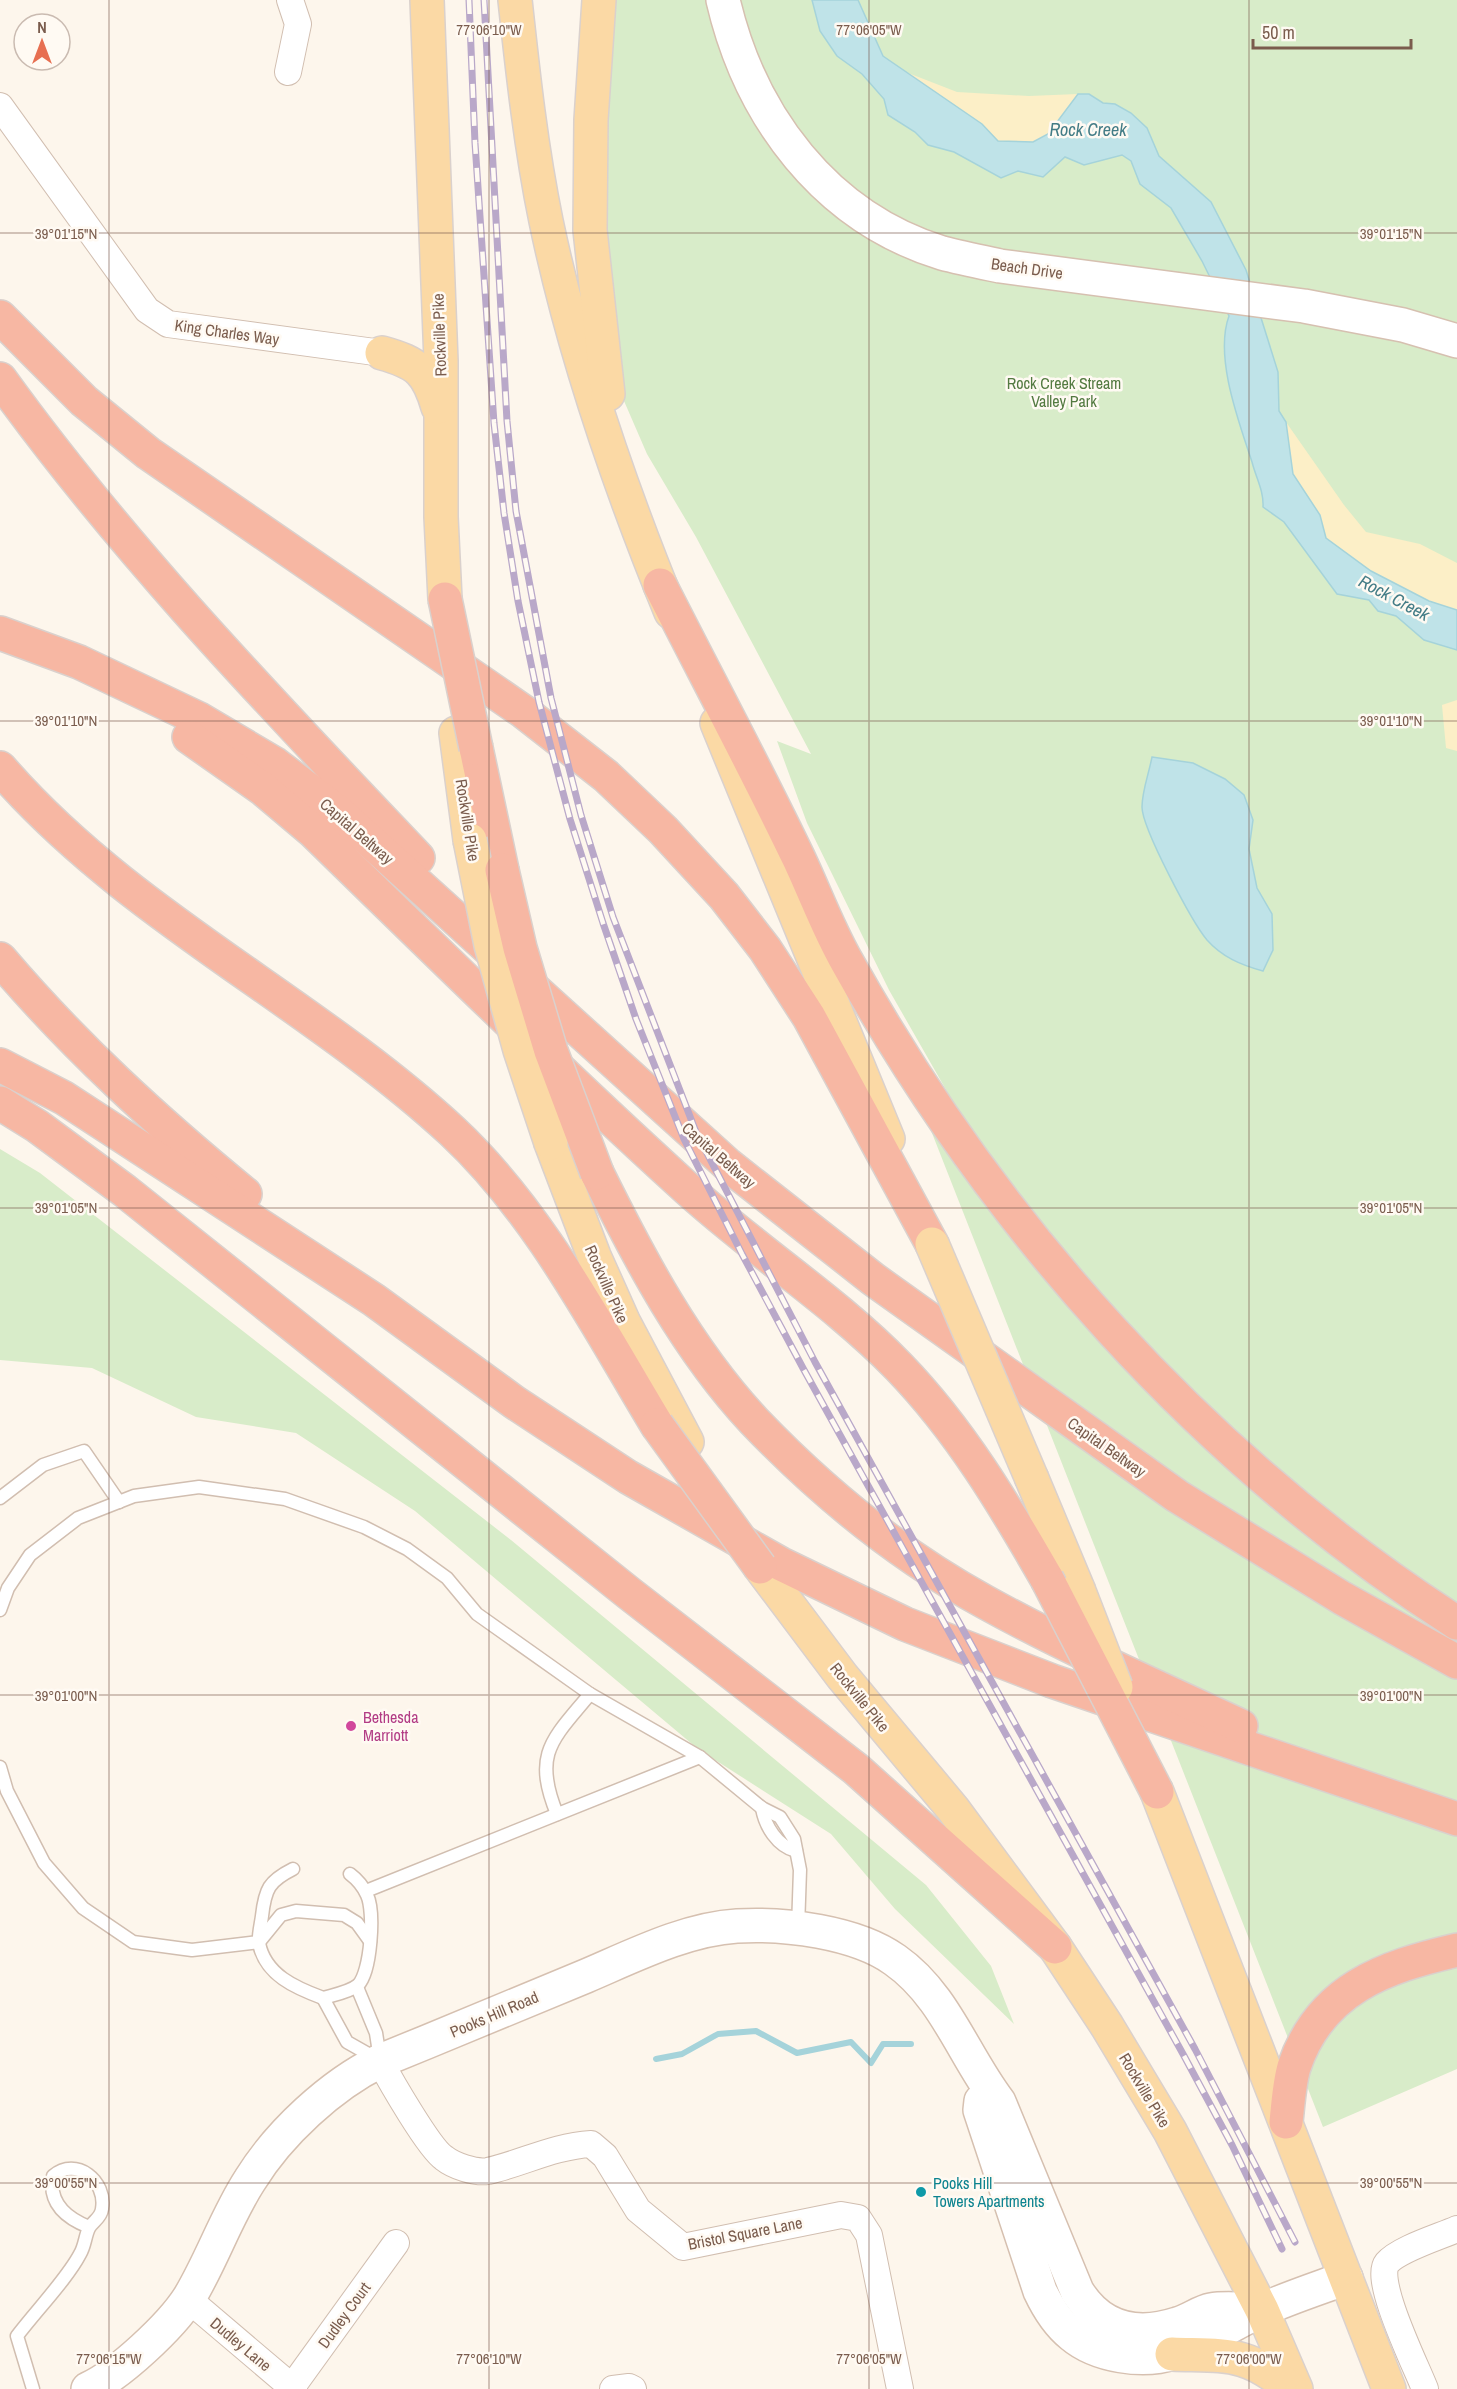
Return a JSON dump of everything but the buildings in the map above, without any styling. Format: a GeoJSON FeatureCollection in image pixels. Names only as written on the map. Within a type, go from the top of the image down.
{"type":"FeatureCollection","features":[{"type":"Feature","properties":{"kind":"highway"},"geometry":{"type":"LineString","coordinates":[[0,316],[84,400],[148,453],[524,712],[606,776],[663,830],[724,896],[765,949],[803,1007],[932,1244]]}},
{"type":"Feature","properties":{"kind":"highway"},"geometry":{"type":"LineString","coordinates":[[0,379],[83,489],[224,653],[594,1045]]}},
{"type":"Feature","properties":{"kind":"highway"},"geometry":{"type":"LineString","coordinates":[[660,585],[799,858],[844,958],[898,1049],[955,1136],[1013,1215],[1078,1294],[1160,1383],[1281,1493],[1407,1591],[1457,1623]]}},
{"type":"Feature","properties":{"kind":"highway"},"geometry":{"type":"LineString","coordinates":[[445,600],[466,741],[502,870],[520,948],[551,1051],[597,1173],[646,1272],[698,1349],[753,1419],[823,1489],[895,1544],[982,1601],[1058,1640],[1385,1794]]}},
{"type":"Feature","properties":{"kind":"highway"},"geometry":{"type":"LineString","coordinates":[[9,636],[126,696],[263,789],[314,832],[684,1186],[851,1323],[899,1368],[954,1431],[1062,1584],[1157,1792]]}},
{"type":"Feature","properties":{"kind":"highway","name":"Capital Beltway"},"geometry":{"type":"LineString","coordinates":[[9,636],[136,688],[199,720],[275,764],[338,812],[728,1165],[873,1279],[1044,1404],[1177,1496],[1342,1598],[1457,1662]]}},
{"type":"Feature","properties":{"kind":"highway"},"geometry":{"type":"LineString","coordinates":[[0,768],[58,828],[112,874],[316,1022],[392,1080],[453,1132],[498,1181],[541,1238],[657,1425],[760,1566]]}},
{"type":"Feature","properties":{"kind":"highway"},"geometry":{"type":"LineString","coordinates":[[0,959],[38,1003],[112,1080],[187,1146],[374,1300]]}},
{"type":"Feature","properties":{"kind":"highway"},"geometry":{"type":"LineString","coordinates":[[0,1065],[64,1098],[374,1300],[514,1402],[628,1477],[791,1569],[905,1624],[1052,1681],[1457,1819]]}},
{"type":"Feature","properties":{"kind":"highway"},"geometry":{"type":"LineString","coordinates":[[0,1103],[37,1126],[126,1191],[630,1594],[855,1769],[1055,1947]]}},
{"type":"Feature","properties":{"kind":"highway"},"geometry":{"type":"LineString","coordinates":[[1286,2122],[1294,2069],[1305,2040],[1324,2012],[1348,1990],[1379,1974],[1422,1958],[1457,1950]]}},
{"type":"Feature","properties":{"kind":"main road","name":"Rockville Pike"},"geometry":{"type":"LineString","coordinates":[[428,0],[438,286],[441,517],[445,600]]}},
{"type":"Feature","properties":{"kind":"main road"},"geometry":{"type":"LineString","coordinates":[[515,0],[527,107],[546,220],[573,333],[621,488],[932,1244],[1032,1479],[1062,1584]]}},
{"type":"Feature","properties":{"kind":"main road"},"geometry":{"type":"LineString","coordinates":[[599,0],[591,120],[590,230],[598,320],[621,488]]}},
{"type":"Feature","properties":{"kind":"main road"},"geometry":{"type":"LineString","coordinates":[[382,353],[399,348],[419,334],[438,286]]}},
{"type":"Feature","properties":{"kind":"main road"},"geometry":{"type":"LineString","coordinates":[[382,353],[407,361],[421,371],[431,385],[441,418]]}},
{"type":"Feature","properties":{"kind":"main road","name":"Rockville Pike"},"geometry":{"type":"LineString","coordinates":[[466,741],[470,840],[491,945],[520,1050],[551,1143],[594,1256],[624,1323],[687,1442],[760,1566],[842,1676],[953,1809],[1055,1947],[1107,2026],[1170,2132],[1262,2310],[1296,2389]]}},
{"type":"Feature","properties":{"kind":"main road"},"geometry":{"type":"LineString","coordinates":[[1157,1792],[1389,2389]]}},
{"type":"Feature","properties":{"kind":"main road"},"geometry":{"type":"LineString","coordinates":[[1172,2354],[1243,2359],[1257,2364],[1291,2389]]}},
{"type":"Feature","properties":{"kind":"street"},"geometry":{"type":"LineString","coordinates":[[288,72],[298,24],[290,0]]}},
{"type":"Feature","properties":{"kind":"street","name":"Beach Drive"},"geometry":{"type":"LineString","coordinates":[[723,0],[736,49],[770,118],[802,162],[842,200],[864,216],[916,243],[1000,266],[1304,306],[1403,325],[1457,341]]}},
{"type":"Feature","properties":{"kind":"street","name":"King Charles Way"},"geometry":{"type":"LineString","coordinates":[[0,106],[147,310],[154,315],[168,324],[382,353]]}},
{"type":"Feature","properties":{"kind":"street","name":"Pooks Hill Road"},"geometry":{"type":"LineString","coordinates":[[88,2389],[143,2350],[188,2299],[249,2180],[277,2143],[339,2085],[380,2061],[671,1941],[736,1926],[798,1929],[853,1939],[895,1959],[934,1996],[982,2079],[999,2102],[1077,2291],[1087,2307],[1106,2321],[1131,2330],[1156,2329],[1179,2324],[1211,2310],[1262,2310]]}},
{"type":"Feature","properties":{"kind":"street","name":"Bristol Square Lane"},"geometry":{"type":"LineString","coordinates":[[380,2061],[393,2085],[442,2157],[463,2168],[485,2171],[569,2145],[591,2144],[605,2156],[638,2210],[683,2247],[841,2215],[858,2218],[870,2235],[900,2389]]}},
{"type":"Feature","properties":{"kind":"street","name":"Pooks Hill Road"},"geometry":{"type":"LineString","coordinates":[[982,2079],[980,2110],[1040,2291],[1052,2315],[1073,2336],[1104,2352],[1137,2357],[1172,2354],[1228,2330],[1262,2310],[1346,2278]]}},
{"type":"Feature","properties":{"kind":"street"},"geometry":{"type":"LineString","coordinates":[[1425,2389],[1387,2294],[1383,2274],[1386,2264],[1398,2255],[1457,2229]]}},
{"type":"Feature","properties":{"kind":"street","name":"Dudley Court"},"geometry":{"type":"LineString","coordinates":[[293,2388],[396,2243]]}},
{"type":"Feature","properties":{"kind":"street","name":"Dudley Lane"},"geometry":{"type":"LineString","coordinates":[[188,2299],[293,2388]]}},
{"type":"Feature","properties":{"kind":"street"},"geometry":{"type":"LineString","coordinates":[[613,2389],[629,2387],[633,2389]]}},
{"type":"Feature","properties":{"kind":"lane"},"geometry":{"type":"LineString","coordinates":[[0,1498],[43,1465],[84,1451],[119,1502]]}},
{"type":"Feature","properties":{"kind":"lane"},"geometry":{"type":"LineString","coordinates":[[0,1610],[8,1588],[30,1555],[78,1518],[134,1496],[199,1486],[285,1499],[364,1527],[407,1549],[447,1578],[477,1614],[590,1694],[700,1757],[762,1808],[764,1820],[773,1833],[786,1849],[796,1851],[800,1870],[798,1929]]}},
{"type":"Feature","properties":{"kind":"lane"},"geometry":{"type":"LineString","coordinates":[[557,1814],[546,1787],[546,1758],[553,1739],[590,1694]]}},
{"type":"Feature","properties":{"kind":"lane"},"geometry":{"type":"LineString","coordinates":[[366,1892],[700,1757]]}},
{"type":"Feature","properties":{"kind":"lane"},"geometry":{"type":"LineString","coordinates":[[0,1767],[7,1791],[44,1863],[83,1908],[134,1942],[192,1950],[258,1942],[281,1915],[296,1911],[344,1915],[357,1923],[370,1941]]}},
{"type":"Feature","properties":{"kind":"lane"},"geometry":{"type":"LineString","coordinates":[[293,1869],[277,1877],[265,1892],[258,1942],[265,1960],[279,1976],[323,1998],[347,2042],[380,2061]]}},
{"type":"Feature","properties":{"kind":"lane"},"geometry":{"type":"LineString","coordinates":[[323,1998],[357,1986],[366,1973],[370,1941],[369,1897],[360,1881],[350,1874]]}},
{"type":"Feature","properties":{"kind":"lane"},"geometry":{"type":"LineString","coordinates":[[357,1986],[376,2033],[380,2061]]}},
{"type":"Feature","properties":{"kind":"lane"},"geometry":{"type":"LineString","coordinates":[[33,2389],[17,2336],[81,2254],[89,2227],[102,2213],[102,2194],[88,2173],[73,2168],[61,2169],[53,2176],[53,2196],[66,2216],[89,2227]]}},
{"type":"Feature","properties":{"kind":"green space","name":"Rock Creek Stream Valley Park"},"geometry":{"type":"Polygon","coordinates":[[[593,0],[1457,0],[1457,2069],[1323,2127],[930,1128],[957,1109],[889,990],[807,823],[777,741],[811,754],[696,537],[647,454],[621,394],[601,333],[593,0]]]}},
{"type":"Feature","properties":{"kind":"green space"},"geometry":{"type":"Polygon","coordinates":[[[0,1149],[40,1173],[511,1540],[926,1885],[991,1966],[1014,2024],[895,1909],[831,1834],[698,1749],[415,1511],[296,1433],[196,1417],[92,1368],[0,1360],[0,1149]]]}},
{"type":"Feature","properties":{"kind":"sand"},"geometry":{"type":"Polygon","coordinates":[[[903,71],[957,92],[1029,96],[1078,94],[1048,134],[1033,142],[998,141],[982,124],[903,71]]]}},
{"type":"Feature","properties":{"kind":"sand"},"geometry":{"type":"Polygon","coordinates":[[[1286,422],[1344,505],[1366,532],[1420,544],[1457,563],[1457,610],[1429,601],[1371,571],[1326,538],[1320,515],[1293,474],[1286,422]]]}},
{"type":"Feature","properties":{"kind":"sand"},"geometry":{"type":"Polygon","coordinates":[[[1457,700],[1457,751],[1446,748],[1442,705],[1457,700]]]}},
{"type":"Feature","properties":{"kind":"water","name":"Rock Creek"},"geometry":{"type":"Polygon","coordinates":[[[812,0],[858,0],[883,56],[982,124],[998,141],[1033,142],[1048,134],[1078,94],[1089,94],[1103,103],[1115,104],[1131,113],[1147,128],[1159,156],[1211,202],[1246,270],[1278,372],[1279,411],[1286,422],[1293,474],[1320,515],[1326,538],[1371,571],[1429,601],[1457,610],[1457,650],[1424,640],[1396,616],[1378,611],[1369,600],[1337,594],[1284,522],[1263,507],[1261,490],[1235,409],[1226,370],[1225,332],[1229,316],[1202,261],[1171,208],[1140,184],[1131,161],[1122,155],[1084,165],[1065,157],[1043,177],[1018,171],[1001,178],[954,152],[928,145],[915,132],[888,115],[884,99],[862,74],[837,56],[820,31],[812,0]]]}},
{"type":"Feature","properties":{"kind":"water"},"geometry":{"type":"Polygon","coordinates":[[[1152,757],[1193,763],[1225,779],[1244,795],[1253,820],[1249,849],[1257,888],[1272,914],[1273,950],[1263,971],[1232,960],[1207,940],[1169,875],[1150,834],[1142,807],[1152,757]]]}},
{"type":"Feature","properties":{"kind":"waterway"},"geometry":{"type":"LineString","coordinates":[[656,2059],[682,2054],[718,2034],[756,2031],[797,2053],[851,2042],[871,2063],[883,2044],[911,2044]]}},
{"type":"Feature","properties":{"kind":"railway"},"geometry":{"type":"LineString","coordinates":[[469,0],[475,143],[494,423],[504,513],[518,601],[539,702],[570,819],[636,1019],[684,1139],[742,1254],[1183,2054],[1232,2145],[1282,2249]]}},
{"type":"Feature","properties":{"kind":"railway"},"geometry":{"type":"LineString","coordinates":[[484,0],[507,421],[516,511],[551,698],[581,815],[613,917],[696,1132],[815,1362],[1195,2049],[1295,2242]]}},
{"type":"Feature","properties":{"kind":"place","name":"Bethesda Marriott"},"geometry":{"type":"Point","coordinates":[351,1726]}},
{"type":"Feature","properties":{"kind":"place","name":"Pooks Hill Towers Apartments"},"geometry":{"type":"Point","coordinates":[921,2192]}}]}
